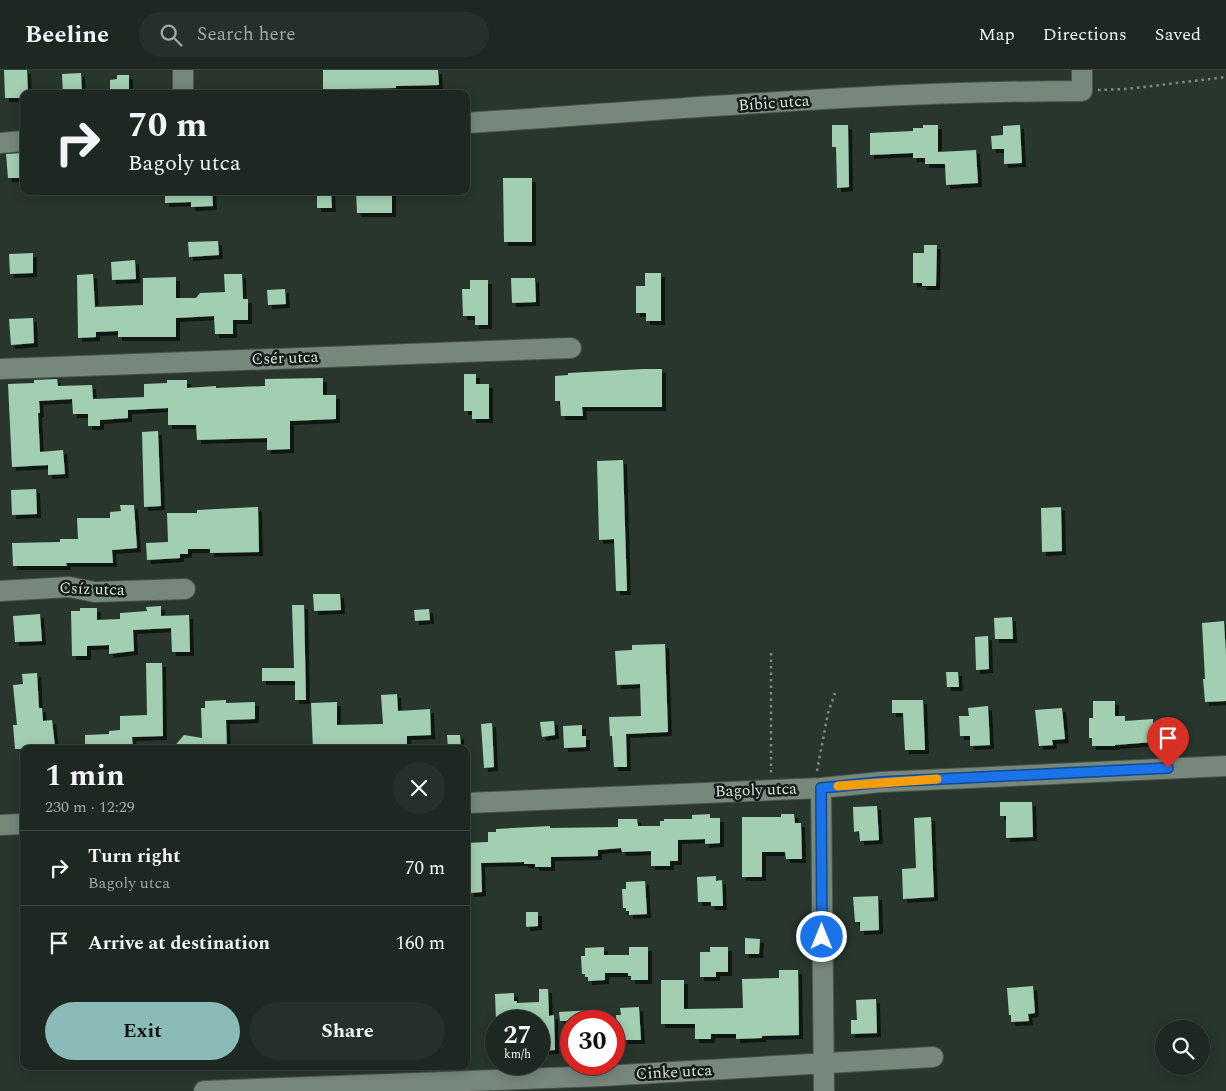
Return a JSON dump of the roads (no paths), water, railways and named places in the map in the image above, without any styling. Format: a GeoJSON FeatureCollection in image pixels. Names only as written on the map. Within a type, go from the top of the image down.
{"type":"FeatureCollection","features":[{"type":"Feature","properties":{"kind":"street"},"geometry":{"type":"LineString","coordinates":[[182,90],[183,70]]}},
{"type":"Feature","properties":{"kind":"street","name":"Bíbic utca"},"geometry":{"type":"LineString","coordinates":[[470,123],[885,96],[1049,90],[1082,91],[1082,70]]}},
{"type":"Feature","properties":{"kind":"street"},"geometry":{"type":"LineString","coordinates":[[0,144],[20,142]]}},
{"type":"Feature","properties":{"kind":"street","name":"Csér utca"},"geometry":{"type":"LineString","coordinates":[[0,369],[570,348]]}},
{"type":"Feature","properties":{"kind":"street","name":"Csíz utca"},"geometry":{"type":"LineString","coordinates":[[0,592],[69,587],[95,592],[185,589]]}},
{"type":"Feature","properties":{"kind":"street","name":"Bagoly utca"},"geometry":{"type":"LineString","coordinates":[[470,803],[818,788],[881,782],[1226,766]]}},
{"type":"Feature","properties":{"kind":"street"},"geometry":{"type":"LineString","coordinates":[[818,788],[824,1091]]}},
{"type":"Feature","properties":{"kind":"street"},"geometry":{"type":"LineString","coordinates":[[0,825],[20,824]]}},
{"type":"Feature","properties":{"kind":"street","name":"Cinke utca"},"geometry":{"type":"LineString","coordinates":[[204,1091],[592,1076],[933,1057]]}}]}
